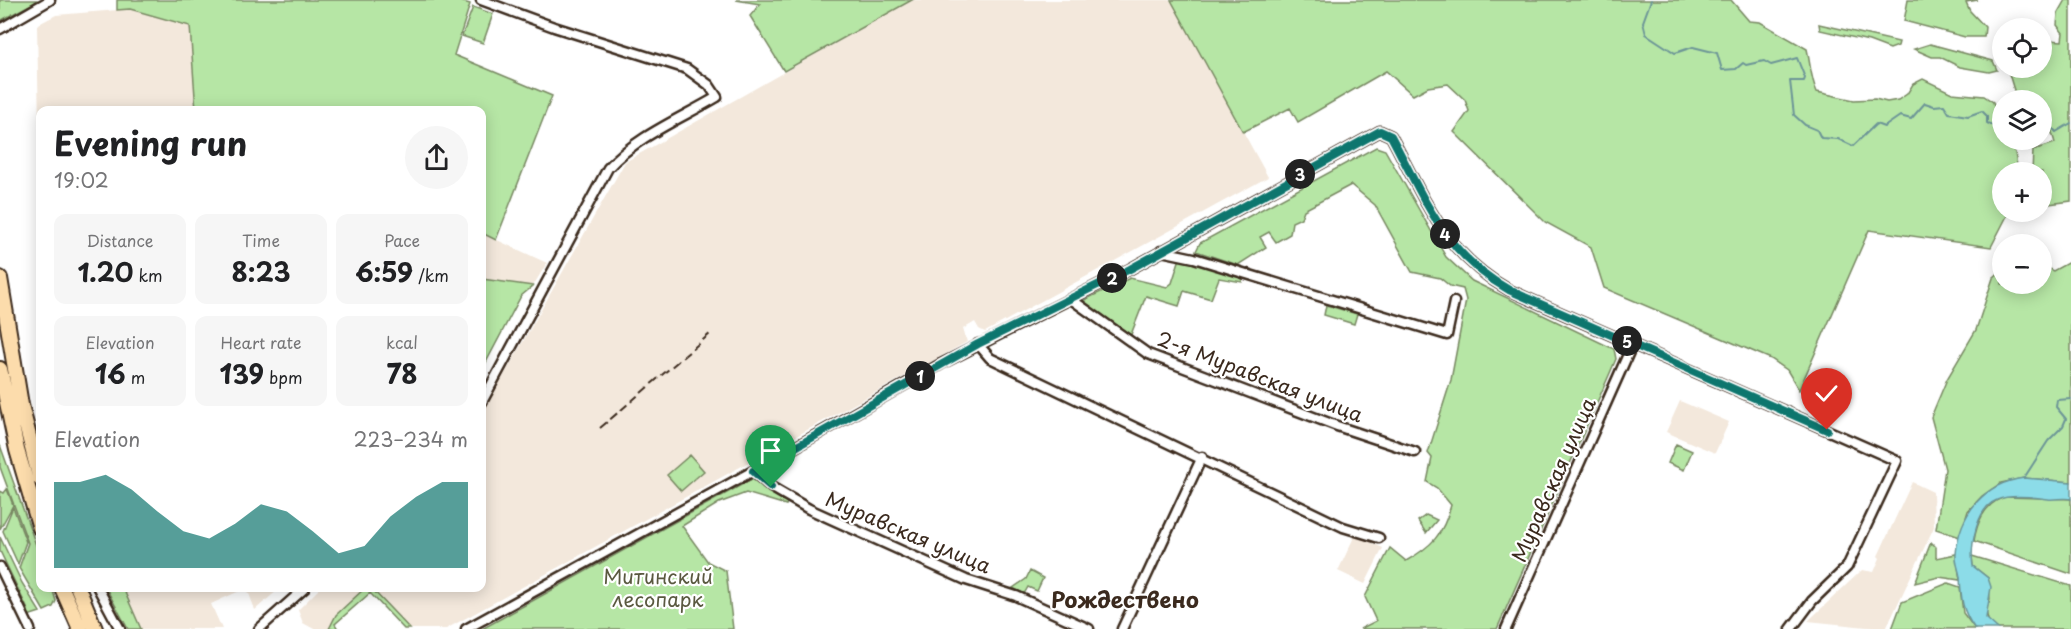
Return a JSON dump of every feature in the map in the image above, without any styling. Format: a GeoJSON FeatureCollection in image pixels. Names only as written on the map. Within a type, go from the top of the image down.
{"type":"FeatureCollection","features":[{"type":"Feature","properties":{"kind":"main road"},"geometry":{"type":"LineString","coordinates":[[0,278],[21,405],[36,462]]}},
{"type":"Feature","properties":{"kind":"main road"},"geometry":{"type":"LineString","coordinates":[[0,369],[17,450],[36,514]]}},
{"type":"Feature","properties":{"kind":"main road"},"geometry":{"type":"LineString","coordinates":[[64,592],[80,629]]}},
{"type":"Feature","properties":{"kind":"main road"},"geometry":{"type":"LineString","coordinates":[[80,592],[95,629]]}},
{"type":"Feature","properties":{"kind":"street"},"geometry":{"type":"LineString","coordinates":[[0,29],[51,0]]}},
{"type":"Feature","properties":{"kind":"street"},"geometry":{"type":"LineString","coordinates":[[481,0],[554,27],[687,69],[709,85],[717,98],[641,140],[621,154],[608,168],[486,395]]}},
{"type":"Feature","properties":{"kind":"street"},"geometry":{"type":"LineString","coordinates":[[466,629],[978,344],[1071,299],[1375,132],[1384,131],[1391,136],[1452,245],[1468,263],[1509,290],[1897,462],[1847,567],[1812,601],[1791,629]]}},
{"type":"Feature","properties":{"kind":"street"},"geometry":{"type":"LineString","coordinates":[[1160,252],[1167,251],[1194,258],[1447,335],[1454,302]]}},
{"type":"Feature","properties":{"kind":"street","name":"2-я Муравская улица"},"geometry":{"type":"LineString","coordinates":[[1071,299],[1148,354],[1337,426],[1415,452]]}},
{"type":"Feature","properties":{"kind":"street"},"geometry":{"type":"LineString","coordinates":[[978,344],[990,358],[1343,526],[1379,537]]}},
{"type":"Feature","properties":{"kind":"street","name":"Муравская улица"},"geometry":{"type":"LineString","coordinates":[[1506,629],[1633,344]]}},
{"type":"Feature","properties":{"kind":"street"},"geometry":{"type":"LineString","coordinates":[[1122,629],[1202,457]]}},
{"type":"Feature","properties":{"kind":"street","name":"Муравская улица"},"geometry":{"type":"LineString","coordinates":[[753,471],[771,487],[808,508],[966,580],[1016,596],[1089,629]]}},
{"type":"Feature","properties":{"kind":"street"},"geometry":{"type":"LineString","coordinates":[[0,567],[30,629]]}},
{"type":"Feature","properties":{"kind":"street"},"geometry":{"type":"LineString","coordinates":[[100,592],[120,629]]}},
{"type":"Feature","properties":{"kind":"street"},"geometry":{"type":"LineString","coordinates":[[259,629],[301,592]]}},
{"type":"Feature","properties":{"kind":"shaded area"},"geometry":{"type":"Polygon","coordinates":[[[912,0],[1171,0],[1268,177],[985,332],[979,329],[975,322],[963,329],[967,342],[446,629],[410,629],[375,592],[486,592],[486,407],[625,162],[912,0]]]}},
{"type":"Feature","properties":{"kind":"shaded area"},"geometry":{"type":"Polygon","coordinates":[[[130,9],[190,26],[196,106],[39,106],[37,25],[56,15],[130,9]]]}},
{"type":"Feature","properties":{"kind":"shaded area"},"geometry":{"type":"Polygon","coordinates":[[[486,235],[547,263],[533,286],[486,280],[486,235]]]}},
{"type":"Feature","properties":{"kind":"shaded area"},"geometry":{"type":"Polygon","coordinates":[[[1680,401],[1729,422],[1715,453],[1666,432],[1680,401]]]}},
{"type":"Feature","properties":{"kind":"shaded area"},"geometry":{"type":"Polygon","coordinates":[[[1912,482],[1933,492],[1934,527],[1886,629],[1808,621],[1862,570],[1874,572],[1880,558],[1878,556],[1912,482]]]}},
{"type":"Feature","properties":{"kind":"shaded area"},"geometry":{"type":"Polygon","coordinates":[[[1355,535],[1383,548],[1365,584],[1338,571],[1355,535]]]}},
{"type":"Feature","properties":{"kind":"shaded area"},"geometry":{"type":"Polygon","coordinates":[[[125,592],[237,592],[211,604],[222,629],[141,629],[125,592]]]}},
{"type":"Feature","properties":{"kind":"shaded area"},"geometry":{"type":"Polygon","coordinates":[[[248,592],[275,592],[255,610],[248,592]]]}},
{"type":"Feature","properties":{"kind":"shaded area"},"geometry":{"type":"Polygon","coordinates":[[[316,592],[361,592],[336,614],[329,629],[314,629],[303,623],[298,610],[316,592]]]}},
{"type":"Feature","properties":{"kind":"green space"},"geometry":{"type":"Polygon","coordinates":[[[0,0],[37,0],[37,1],[0,21],[0,0]]]}},
{"type":"Feature","properties":{"kind":"green space"},"geometry":{"type":"Polygon","coordinates":[[[117,0],[457,0],[470,4],[454,55],[552,96],[496,240],[486,235],[486,106],[196,106],[190,26],[130,9],[117,10],[117,0]]]}},
{"type":"Feature","properties":{"kind":"green space"},"geometry":{"type":"Polygon","coordinates":[[[736,0],[912,0],[784,71],[750,16],[760,4],[736,0]]]}},
{"type":"Feature","properties":{"kind":"green space"},"geometry":{"type":"Polygon","coordinates":[[[1171,0],[1731,0],[1749,21],[1760,22],[1807,49],[1817,92],[1854,100],[1875,99],[1887,102],[1898,100],[1907,94],[1913,84],[1923,79],[1952,93],[1984,96],[1992,101],[1992,150],[2015,150],[2016,162],[1992,162],[1992,222],[2004,222],[1998,234],[1992,234],[1991,247],[1869,230],[1799,390],[1787,370],[1771,359],[1604,288],[1591,247],[1545,222],[1454,132],[1469,111],[1465,100],[1448,84],[1428,87],[1413,95],[1386,71],[1298,122],[1290,108],[1243,132],[1171,0]]]}},
{"type":"Feature","properties":{"kind":"green space"},"geometry":{"type":"Polygon","coordinates":[[[1908,0],[1978,0],[1966,2],[1970,11],[1985,27],[1984,37],[1965,37],[1904,21],[1908,0]]]}},
{"type":"Feature","properties":{"kind":"green space"},"geometry":{"type":"Polygon","coordinates":[[[2066,0],[2071,0],[2071,201],[2052,204],[2052,162],[2032,162],[2033,150],[2052,150],[2052,144],[2055,143],[2052,133],[2052,90],[2014,90],[2010,78],[2052,78],[2052,40],[2062,41],[2063,33],[2057,25],[2058,14],[2066,0]]]}},
{"type":"Feature","properties":{"kind":"green space"},"geometry":{"type":"Polygon","coordinates":[[[473,7],[493,14],[483,43],[462,36],[473,7]]]}},
{"type":"Feature","properties":{"kind":"green space"},"geometry":{"type":"Polygon","coordinates":[[[1819,24],[1899,42],[1898,46],[1890,49],[1869,41],[1820,30],[1819,24]]]}},
{"type":"Feature","properties":{"kind":"green space"},"geometry":{"type":"Polygon","coordinates":[[[1930,44],[1992,61],[1992,71],[1960,67],[1940,57],[1932,57],[1914,49],[1930,44]]]}},
{"type":"Feature","properties":{"kind":"green space"},"geometry":{"type":"Polygon","coordinates":[[[1376,147],[1385,150],[1446,257],[1472,281],[1614,349],[1616,359],[1497,629],[1360,629],[1376,621],[1365,597],[1390,548],[1406,561],[1423,550],[1440,532],[1451,505],[1437,488],[1427,482],[1432,458],[1428,453],[1451,380],[1466,300],[1463,289],[1450,286],[1440,278],[1412,272],[1375,205],[1351,185],[1304,210],[1301,218],[1292,222],[1290,234],[1276,242],[1269,232],[1260,237],[1266,247],[1238,265],[1196,251],[1200,243],[1376,147]]]}},
{"type":"Feature","properties":{"kind":"green space"},"geometry":{"type":"Polygon","coordinates":[[[1180,258],[1243,277],[1242,282],[1219,278],[1211,299],[1184,291],[1179,306],[1146,296],[1130,337],[1080,302],[1130,278],[1167,287],[1172,283],[1180,258]]]}},
{"type":"Feature","properties":{"kind":"green space"},"geometry":{"type":"Polygon","coordinates":[[[2071,261],[2071,482],[2024,478],[2001,483],[1982,496],[1968,511],[1960,537],[1936,529],[1945,469],[1931,417],[1947,379],[1976,330],[1992,281],[1992,294],[2052,294],[2052,270],[2071,261]]]}},
{"type":"Feature","properties":{"kind":"green space"},"geometry":{"type":"Polygon","coordinates":[[[486,280],[533,286],[521,296],[486,362],[486,280]]]}},
{"type":"Feature","properties":{"kind":"green space"},"geometry":{"type":"Polygon","coordinates":[[[1326,305],[1357,314],[1354,324],[1324,315],[1326,305]]]}},
{"type":"Feature","properties":{"kind":"green space"},"geometry":{"type":"Polygon","coordinates":[[[1676,444],[1692,451],[1684,470],[1668,463],[1676,444]]]}},
{"type":"Feature","properties":{"kind":"green space"},"geometry":{"type":"Polygon","coordinates":[[[0,445],[36,545],[36,592],[53,592],[56,601],[53,607],[44,611],[19,568],[28,543],[0,467],[0,445]]]}},
{"type":"Feature","properties":{"kind":"green space"},"geometry":{"type":"Polygon","coordinates":[[[690,455],[704,471],[681,491],[667,475],[690,455]]]}},
{"type":"Feature","properties":{"kind":"green space","name":"Митинский лесопарк"},"geometry":{"type":"Polygon","coordinates":[[[752,479],[788,502],[786,505],[746,493],[719,503],[682,526],[708,562],[726,571],[733,629],[482,629],[752,479]]]}},
{"type":"Feature","properties":{"kind":"green space"},"geometry":{"type":"Polygon","coordinates":[[[7,489],[13,505],[0,529],[0,491],[4,493],[7,489]]]}},
{"type":"Feature","properties":{"kind":"green space"},"geometry":{"type":"Polygon","coordinates":[[[2005,497],[2071,499],[2071,574],[1974,541],[1983,514],[1992,504],[2005,497]]]}},
{"type":"Feature","properties":{"kind":"green space"},"geometry":{"type":"Polygon","coordinates":[[[13,507],[26,542],[18,564],[3,531],[13,507]]]}},
{"type":"Feature","properties":{"kind":"green space"},"geometry":{"type":"Polygon","coordinates":[[[1426,515],[1437,520],[1426,533],[1418,521],[1426,515]]]}},
{"type":"Feature","properties":{"kind":"green space"},"geometry":{"type":"Polygon","coordinates":[[[0,537],[22,583],[40,612],[28,616],[28,610],[0,551],[0,537]]]}},
{"type":"Feature","properties":{"kind":"green space"},"geometry":{"type":"Polygon","coordinates":[[[1931,542],[1936,547],[1936,558],[1956,554],[1960,580],[1939,577],[1915,583],[1931,542]]]}},
{"type":"Feature","properties":{"kind":"green space"},"geometry":{"type":"Polygon","coordinates":[[[1972,556],[2071,586],[2071,629],[1998,629],[1989,624],[1986,611],[1990,599],[1988,578],[1973,566],[1972,556]]]}},
{"type":"Feature","properties":{"kind":"green space"},"geometry":{"type":"Polygon","coordinates":[[[1030,571],[1043,578],[1037,591],[1028,587],[1024,594],[1013,588],[1026,579],[1030,571]]]}},
{"type":"Feature","properties":{"kind":"green space"},"geometry":{"type":"Polygon","coordinates":[[[1948,583],[1960,587],[1963,613],[1975,629],[1892,629],[1902,602],[1948,583]]]}},
{"type":"Feature","properties":{"kind":"green space"},"geometry":{"type":"Polygon","coordinates":[[[108,592],[125,592],[141,629],[128,629],[108,592]]]}},
{"type":"Feature","properties":{"kind":"green space"},"geometry":{"type":"Polygon","coordinates":[[[361,592],[375,592],[410,629],[404,629],[370,593],[335,624],[338,629],[329,629],[336,615],[361,592]]]}},
{"type":"Feature","properties":{"kind":"water"},"geometry":{"type":"Polygon","coordinates":[[[2024,478],[2071,482],[2071,499],[2009,497],[1997,500],[1984,511],[1976,529],[1972,558],[1973,566],[1988,578],[1991,587],[1986,618],[1998,629],[1975,629],[1963,604],[1956,560],[1962,526],[1976,503],[1986,494],[1997,486],[2024,478]]]}},
{"type":"Feature","properties":{"kind":"waterway"},"geometry":{"type":"LineString","coordinates":[[1651,0],[1643,22],[1646,34],[1675,53],[1693,47],[1717,53],[1722,70],[1736,69],[1743,63],[1746,65],[1764,61],[1771,65],[1797,58],[1805,78],[1804,81],[1790,81],[1794,115],[1805,125],[1817,130],[1821,138],[1838,139],[1853,146],[1876,124],[1884,127],[1900,116],[1911,119],[1925,103],[1934,106],[1944,105],[1949,113],[1968,116],[1982,111],[1987,116],[1987,123],[1992,125]]}},
{"type":"Feature","properties":{"kind":"waterway"},"geometry":{"type":"LineString","coordinates":[[2052,127],[2056,132],[2071,123]]}},
{"type":"Feature","properties":{"kind":"waterway"},"geometry":{"type":"LineString","coordinates":[[2024,478],[2048,441],[2063,426],[2066,419],[2056,407],[2057,400],[2071,399]]}},
{"type":"Feature","properties":{"kind":"railway"},"geometry":{"type":"LineString","coordinates":[[600,428],[711,333]]}},
{"type":"Feature","properties":{"kind":"district","name":"Рождествено"},"geometry":{"type":"Point","coordinates":[1125,600]}},
{"type":"Feature","properties":{"kind":"route"},"geometry":{"type":"LineString","coordinates":[[771,487],[753,471],[941,364],[1130,269],[1380,131],[1391,136],[1452,245],[1468,263],[1487,278],[1509,290],[1827,430]]}}]}
